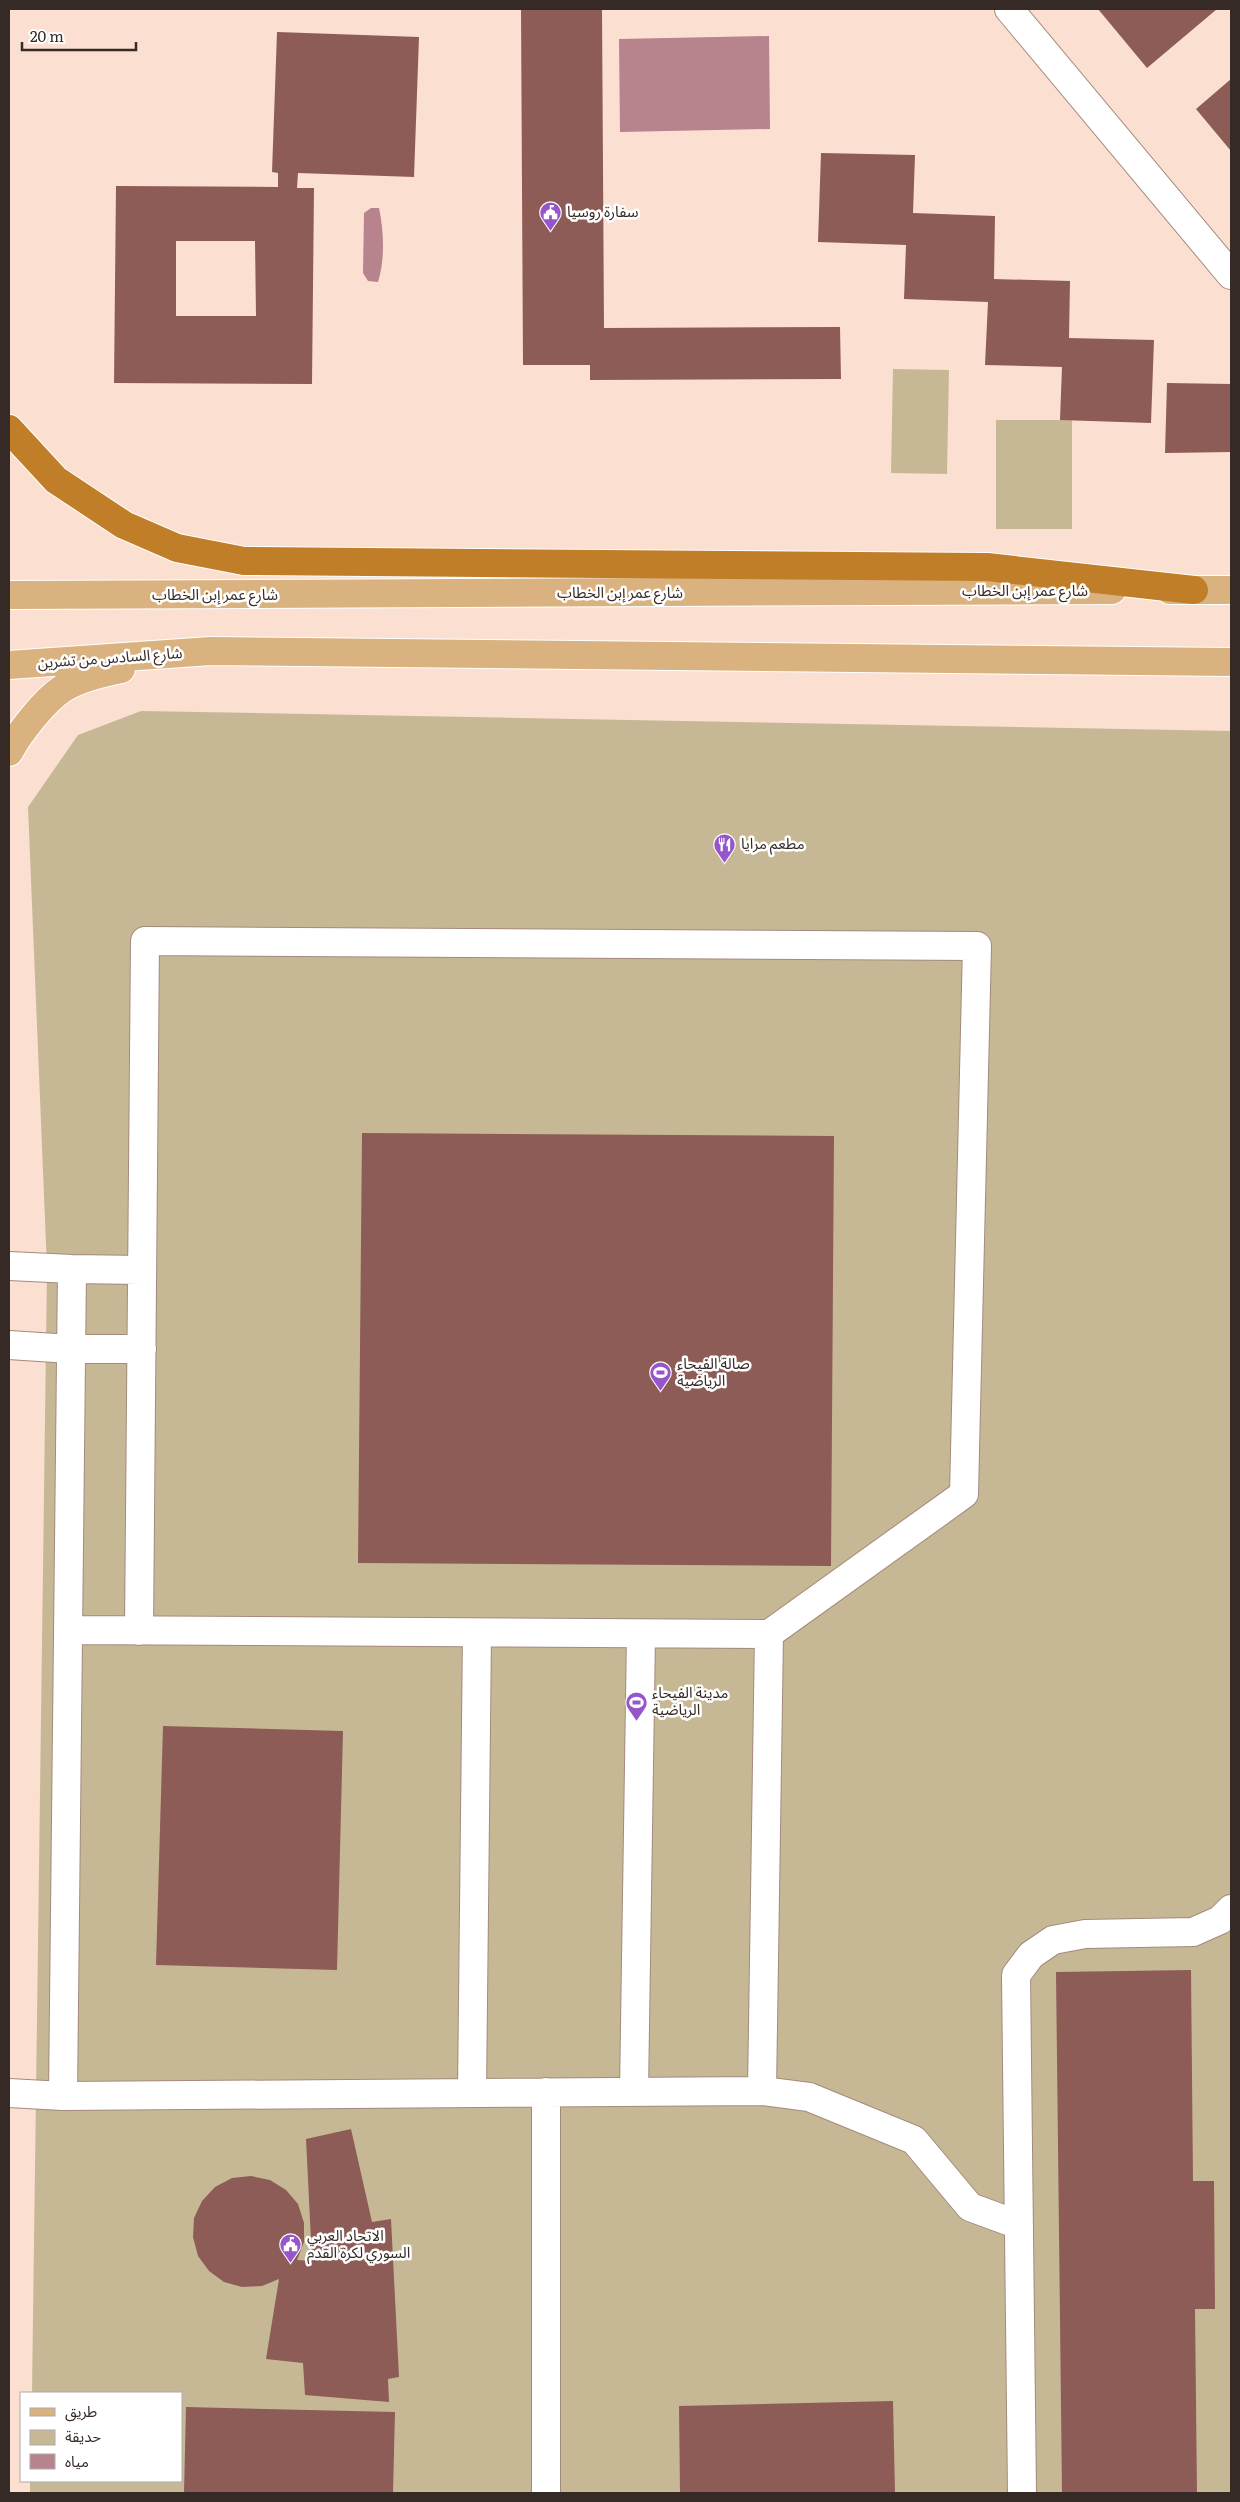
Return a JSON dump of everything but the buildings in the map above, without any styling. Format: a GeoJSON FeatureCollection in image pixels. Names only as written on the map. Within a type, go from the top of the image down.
{"type":"FeatureCollection","features":[{"type":"Feature","properties":{"kind":"highway"},"geometry":{"type":"LineString","coordinates":[[9,429],[56,480],[124,525],[177,548],[244,561],[987,566],[1194,590]]}},
{"type":"Feature","properties":{"kind":"main road","name":"شارع عمر إبن الخطاب"},"geometry":{"type":"LineString","coordinates":[[9,596],[1231,590]]}},
{"type":"Feature","properties":{"kind":"main road"},"geometry":{"type":"LineString","coordinates":[[9,752],[34,717],[62,689],[95,674],[211,651],[1231,662]]}},
{"type":"Feature","properties":{"kind":"main road","name":"شارع السادس من تشرين"},"geometry":{"type":"LineString","coordinates":[[9,665],[211,651]]}},
{"type":"Feature","properties":{"kind":"street"},"geometry":{"type":"LineString","coordinates":[[1008,9],[1231,276]]}},
{"type":"Feature","properties":{"kind":"street"},"geometry":{"type":"LineString","coordinates":[[68,1630],[139,1631],[640,1634],[769,1634],[964,1494],[977,946],[145,941],[139,1631]]}},
{"type":"Feature","properties":{"kind":"street"},"geometry":{"type":"LineString","coordinates":[[9,1266],[142,1270]]}},
{"type":"Feature","properties":{"kind":"street"},"geometry":{"type":"LineString","coordinates":[[63,2096],[72,1269]]}},
{"type":"Feature","properties":{"kind":"street"},"geometry":{"type":"LineString","coordinates":[[9,1345],[71,1349],[142,1349]]}},
{"type":"Feature","properties":{"kind":"street"},"geometry":{"type":"LineString","coordinates":[[472,2093],[477,1633]]}},
{"type":"Feature","properties":{"kind":"street"},"geometry":{"type":"LineString","coordinates":[[634,2092],[640,1634]]}},
{"type":"Feature","properties":{"kind":"street"},"geometry":{"type":"LineString","coordinates":[[762,2091],[769,1634]]}},
{"type":"Feature","properties":{"kind":"street"},"geometry":{"type":"LineString","coordinates":[[1022,2493],[1016,1975],[1031,1955],[1053,1940],[1085,1934],[1193,1932],[1220,1920],[1231,1909]]}},
{"type":"Feature","properties":{"kind":"street"},"geometry":{"type":"LineString","coordinates":[[9,2092],[63,2096],[762,2091],[809,2097],[914,2140],[970,2207],[1019,2225]]}},
{"type":"Feature","properties":{"kind":"street"},"geometry":{"type":"LineString","coordinates":[[546,2092],[546,2493]]}},
{"type":"Feature","properties":{"kind":"green space"},"geometry":{"type":"Polygon","coordinates":[[[893,369],[949,370],[947,474],[891,473],[893,369]]]}},
{"type":"Feature","properties":{"kind":"green space"},"geometry":{"type":"Polygon","coordinates":[[[996,420],[1072,420],[1072,529],[996,529],[996,420]]]}},
{"type":"Feature","properties":{"kind":"green space","name":"مدينة الفيحاء الرياضية"},"geometry":{"type":"Polygon","coordinates":[[[141,711],[1231,731],[1231,2493],[30,2493],[30,2482],[182,2482],[182,2392],[32,2392],[47,1268],[28,807],[78,735],[141,711]]]}},
{"type":"Feature","properties":{"kind":"water"},"geometry":{"type":"Polygon","coordinates":[[[769,36],[770,129],[620,132],[619,39],[769,36]]]}},
{"type":"Feature","properties":{"kind":"water"},"geometry":{"type":"Polygon","coordinates":[[[371,208],[379,208],[382,226],[383,255],[378,282],[368,281],[363,273],[364,213],[371,208]]]}},
{"type":"Feature","properties":{"kind":"place","name":"سفارة روسيا"},"geometry":{"type":"Point","coordinates":[551,231]}},
{"type":"Feature","properties":{"kind":"place","name":"مطعم مرايا"},"geometry":{"type":"Point","coordinates":[725,863]}},
{"type":"Feature","properties":{"kind":"place","name":"صالة الفيحاء الرياضية"},"geometry":{"type":"Point","coordinates":[661,1392]}},
{"type":"Feature","properties":{"kind":"place","name":"مدينة الفيحاء الرياضية"},"geometry":{"type":"Point","coordinates":[636,1721]}},
{"type":"Feature","properties":{"kind":"place","name":"الاتحاد العربي السوري لكرة القدم"},"geometry":{"type":"Point","coordinates":[291,2264]}}]}
